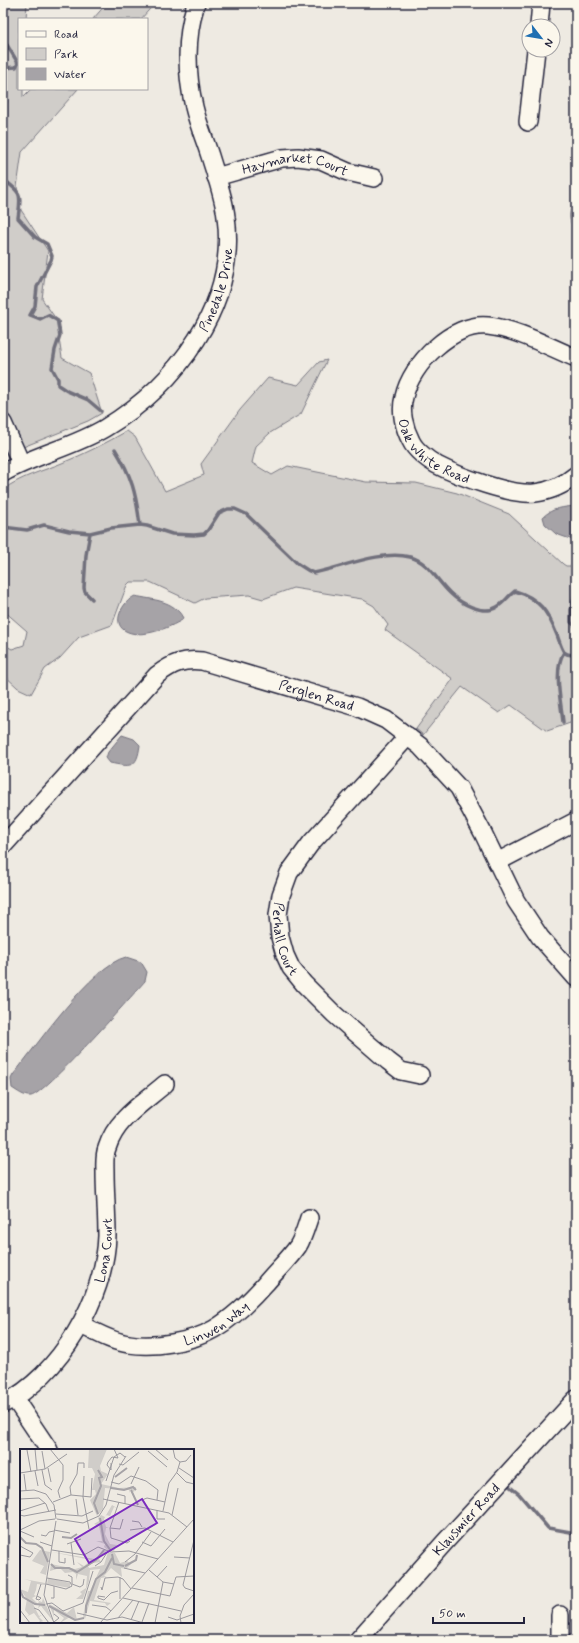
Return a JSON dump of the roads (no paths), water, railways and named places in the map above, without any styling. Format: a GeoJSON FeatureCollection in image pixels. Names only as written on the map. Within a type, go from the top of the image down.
{"type":"FeatureCollection","features":[{"type":"Feature","properties":{"kind":"street","name":"Pinedale Drive"},"geometry":{"type":"LineString","coordinates":[[3,474],[21,463],[68,446],[104,428],[132,410],[151,394],[170,374],[200,336],[212,314],[224,270],[228,237],[223,200],[195,108],[189,73],[187,53],[188,39],[196,3]]}},
{"type":"Feature","properties":{"kind":"street"},"geometry":{"type":"LineString","coordinates":[[539,18],[541,3]]}},
{"type":"Feature","properties":{"kind":"street"},"geometry":{"type":"LineString","coordinates":[[528,122],[535,58]]}},
{"type":"Feature","properties":{"kind":"street","name":"Haymarket Court"},"geometry":{"type":"LineString","coordinates":[[216,177],[282,158],[298,157],[321,160],[348,172],[374,178]]}},
{"type":"Feature","properties":{"kind":"street","name":"Oak White Road"},"geometry":{"type":"LineString","coordinates":[[576,358],[503,329],[487,326],[469,327],[455,332],[440,342],[418,367],[410,380],[404,397],[403,412],[405,427],[411,442],[424,455],[437,465],[495,487],[534,494],[550,490],[566,483],[576,475]]}},
{"type":"Feature","properties":{"kind":"street"},"geometry":{"type":"LineString","coordinates":[[3,423],[21,463]]}},
{"type":"Feature","properties":{"kind":"street","name":"Perglen Road"},"geometry":{"type":"LineString","coordinates":[[3,846],[157,675],[178,662],[189,660],[214,664],[343,702],[386,720],[408,736],[430,756],[459,788],[516,901],[529,922],[558,959],[576,978]]}},
{"type":"Feature","properties":{"kind":"street","name":"Perhall Court"},"geometry":{"type":"LineString","coordinates":[[408,736],[311,843],[289,873],[281,895],[278,915],[280,937],[285,955],[291,968],[304,984],[334,1014],[388,1061],[401,1070],[420,1075]]}},
{"type":"Feature","properties":{"kind":"street"},"geometry":{"type":"LineString","coordinates":[[496,862],[574,822]]}},
{"type":"Feature","properties":{"kind":"street","name":"Lona Court"},"geometry":{"type":"LineString","coordinates":[[9,1401],[46,1370],[60,1354],[81,1325],[96,1294],[102,1274],[105,1253],[107,1231],[105,1188],[106,1150],[118,1126],[133,1110],[165,1084]]}},
{"type":"Feature","properties":{"kind":"street","name":"Linwen Way"},"geometry":{"type":"LineString","coordinates":[[81,1325],[118,1341],[128,1344],[146,1345],[181,1341],[213,1330],[245,1306],[298,1246],[309,1218]]}},
{"type":"Feature","properties":{"kind":"street","name":"Klausmier Road"},"geometry":{"type":"LineString","coordinates":[[358,1640],[444,1543],[576,1399]]}},
{"type":"Feature","properties":{"kind":"street"},"geometry":{"type":"LineString","coordinates":[[9,1401],[47,1449]]}},
{"type":"Feature","properties":{"kind":"street"},"geometry":{"type":"LineString","coordinates":[[560,1615],[560,1640]]}},
{"type":"Feature","properties":{"kind":"water"},"geometry":{"type":"Polygon","coordinates":[[[576,200],[576,228],[572,226],[570,215],[572,206],[576,200]]]}},
{"type":"Feature","properties":{"kind":"water"},"geometry":{"type":"Polygon","coordinates":[[[576,506],[576,541],[556,534],[545,524],[543,517],[550,512],[576,506]]]}},
{"type":"Feature","properties":{"kind":"water"},"geometry":{"type":"Polygon","coordinates":[[[135,596],[169,604],[179,612],[183,618],[177,623],[156,631],[141,634],[128,632],[122,629],[119,624],[120,613],[126,603],[135,596]]]}},
{"type":"Feature","properties":{"kind":"water"},"geometry":{"type":"Polygon","coordinates":[[[122,735],[134,739],[140,745],[137,758],[134,762],[127,765],[110,763],[106,758],[108,752],[122,735]]]}},
{"type":"Feature","properties":{"kind":"water"},"geometry":{"type":"Polygon","coordinates":[[[126,957],[141,962],[147,972],[145,981],[53,1080],[31,1096],[21,1094],[12,1088],[11,1079],[13,1075],[66,1008],[97,975],[112,963],[126,957]]]}},
{"type":"Feature","properties":{"kind":"waterway"},"geometry":{"type":"LineString","coordinates":[[3,44],[7,45],[18,63],[16,67],[3,68]]}},
{"type":"Feature","properties":{"kind":"waterway"},"geometry":{"type":"LineString","coordinates":[[3,95],[6,102],[3,104]]}},
{"type":"Feature","properties":{"kind":"waterway"},"geometry":{"type":"LineString","coordinates":[[3,179],[14,188],[19,195],[20,204],[18,218],[35,237],[47,244],[52,256],[37,287],[35,306],[30,315],[40,319],[48,315],[58,321],[60,335],[55,350],[52,368],[58,379],[58,385],[67,391],[88,400],[101,411]]}},
{"type":"Feature","properties":{"kind":"waterway"},"geometry":{"type":"LineString","coordinates":[[115,449],[126,468],[132,486],[137,504],[140,525]]}},
{"type":"Feature","properties":{"kind":"waterway"},"geometry":{"type":"LineString","coordinates":[[3,527],[27,530],[44,525],[69,531],[90,533],[111,528],[140,525],[172,534],[194,535],[204,534],[219,513],[228,509],[235,509],[246,514],[298,564],[314,573],[375,557],[399,555],[416,559],[422,563],[454,597],[472,607],[485,610],[491,609],[497,607],[515,591],[523,594],[542,607],[554,627],[564,652],[567,654],[576,654]]}},
{"type":"Feature","properties":{"kind":"waterway"},"geometry":{"type":"LineString","coordinates":[[90,533],[86,555],[84,588],[85,592],[92,599]]}},
{"type":"Feature","properties":{"kind":"waterway"},"geometry":{"type":"LineString","coordinates":[[576,590],[571,610],[571,622],[576,627]]}},
{"type":"Feature","properties":{"kind":"waterway"},"geometry":{"type":"LineString","coordinates":[[563,722],[558,676],[559,667],[564,652]]}},
{"type":"Feature","properties":{"kind":"waterway"},"geometry":{"type":"LineString","coordinates":[[509,1486],[519,1494],[548,1528],[576,1533]]}}]}
